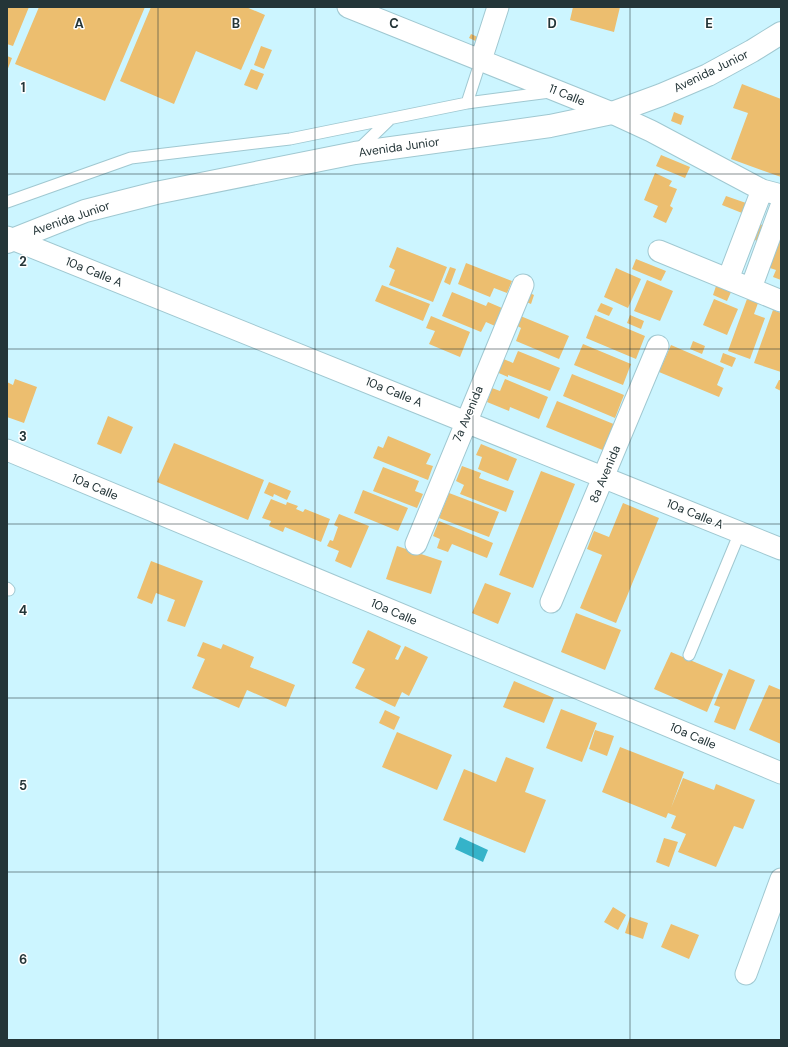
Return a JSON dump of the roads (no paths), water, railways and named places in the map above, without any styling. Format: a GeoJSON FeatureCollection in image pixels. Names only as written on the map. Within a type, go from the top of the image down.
{"type":"FeatureCollection","features":[{"type":"Feature","properties":{"kind":"main road","name":"Avenida Junior"},"geometry":{"type":"LineString","coordinates":[[9,239],[85,211],[156,193],[355,153],[550,126],[612,113],[661,96],[708,75],[781,33]]}},
{"type":"Feature","properties":{"kind":"street","name":"11 Calle"},"geometry":{"type":"LineString","coordinates":[[348,7],[373,12],[481,60],[612,113],[772,192]]}},
{"type":"Feature","properties":{"kind":"street"},"geometry":{"type":"LineString","coordinates":[[481,60],[498,7]]}},
{"type":"Feature","properties":{"kind":"street"},"geometry":{"type":"LineString","coordinates":[[728,279],[772,192]]}},
{"type":"Feature","properties":{"kind":"street"},"geometry":{"type":"LineString","coordinates":[[751,288],[781,206]]}},
{"type":"Feature","properties":{"kind":"street","name":"10a Calle A"},"geometry":{"type":"LineString","coordinates":[[9,239],[781,549]]}},
{"type":"Feature","properties":{"kind":"street"},"geometry":{"type":"LineString","coordinates":[[659,250],[781,301]]}},
{"type":"Feature","properties":{"kind":"street","name":"7a Avenida"},"geometry":{"type":"LineString","coordinates":[[416,544],[465,421],[523,285]]}},
{"type":"Feature","properties":{"kind":"street","name":"8a Avenida"},"geometry":{"type":"LineString","coordinates":[[551,602],[658,346]]}},
{"type":"Feature","properties":{"kind":"street","name":"10a Calle"},"geometry":{"type":"LineString","coordinates":[[7,450],[781,773]]}},
{"type":"Feature","properties":{"kind":"street"},"geometry":{"type":"LineString","coordinates":[[746,974],[781,879]]}},
{"type":"Feature","properties":{"kind":"lane"},"geometry":{"type":"LineString","coordinates":[[467,103],[481,60]]}},
{"type":"Feature","properties":{"kind":"lane"},"geometry":{"type":"LineString","coordinates":[[7,202],[131,158],[290,139],[467,103],[557,91]]}},
{"type":"Feature","properties":{"kind":"lane"},"geometry":{"type":"LineString","coordinates":[[355,153],[389,120]]}},
{"type":"Feature","properties":{"kind":"lane"},"geometry":{"type":"LineString","coordinates":[[689,655],[740,532]]}},
{"type":"Feature","properties":{"kind":"water"},"geometry":{"type":"Polygon","coordinates":[[[460,837],[488,850],[483,862],[455,849],[460,837]]]}}]}
